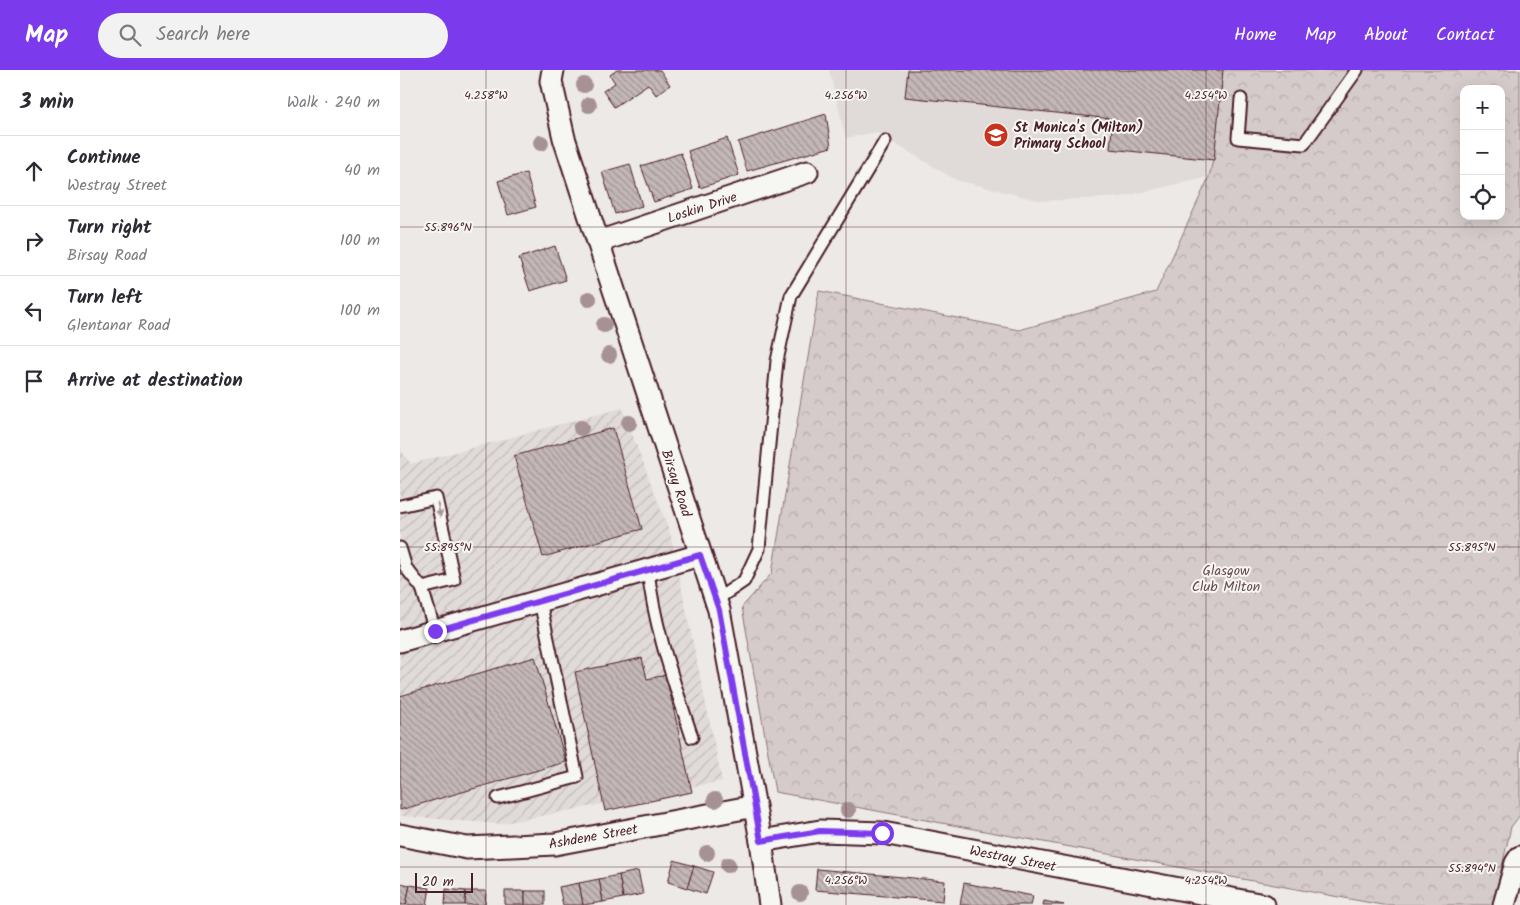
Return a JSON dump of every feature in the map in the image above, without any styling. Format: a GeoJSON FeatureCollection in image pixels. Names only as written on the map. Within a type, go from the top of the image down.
{"type":"FeatureCollection","features":[{"type":"Feature","properties":{"kind":"street","name":"Birsay Road"},"geometry":{"type":"LineString","coordinates":[[553,70],[551,81],[564,138],[716,600],[755,806],[770,905]]}},
{"type":"Feature","properties":{"kind":"street","name":"Loskin Drive"},"geometry":{"type":"LineString","coordinates":[[598,242],[807,172]]}},
{"type":"Feature","properties":{"kind":"street"},"geometry":{"type":"LineString","coordinates":[[400,641],[700,555]]}},
{"type":"Feature","properties":{"kind":"street","name":"Ashdene Street"},"geometry":{"type":"LineString","coordinates":[[400,835],[467,848],[555,844],[755,806]]}},
{"type":"Feature","properties":{"kind":"street","name":"Westray Street"},"geometry":{"type":"LineString","coordinates":[[761,841],[820,831],[882,833],[1264,905]]}},
{"type":"Feature","properties":{"kind":"street"},"geometry":{"type":"LineString","coordinates":[[1504,905],[1516,863],[1520,856]]}},
{"type":"Feature","properties":{"kind":"lane"},"geometry":{"type":"LineString","coordinates":[[1242,99],[1238,138],[1304,144],[1358,70]]}},
{"type":"Feature","properties":{"kind":"lane"},"geometry":{"type":"LineString","coordinates":[[716,600],[744,581],[759,549],[777,361],[792,296],[885,141]]}},
{"type":"Feature","properties":{"kind":"lane"},"geometry":{"type":"LineString","coordinates":[[400,506],[436,498],[454,580],[422,588]]}},
{"type":"Feature","properties":{"kind":"lane"},"geometry":{"type":"LineString","coordinates":[[400,548],[406,568],[422,588],[435,631]]}},
{"type":"Feature","properties":{"kind":"lane"},"geometry":{"type":"LineString","coordinates":[[648,570],[651,600],[662,644],[692,737]]}},
{"type":"Feature","properties":{"kind":"lane"},"geometry":{"type":"LineString","coordinates":[[498,798],[577,778],[540,601]]}},
{"type":"Feature","properties":{"kind":"shaded area","name":"St Monica's (Milton) Primary School"},"geometry":{"type":"Polygon","coordinates":[[[829,70],[1128,70],[1214,160],[1209,177],[1121,197],[1042,201],[956,180],[876,132],[846,138],[829,70]]]}},
{"type":"Feature","properties":{"kind":"shaded area"},"geometry":{"type":"Polygon","coordinates":[[[622,408],[670,533],[722,781],[500,824],[400,816],[400,449],[411,464],[622,408]]]}},
{"type":"Feature","properties":{"kind":"green space","name":"Glasgow Club Milton"},"geometry":{"type":"Polygon","coordinates":[[[1128,70],[1520,70],[1520,815],[1511,827],[1493,905],[1382,905],[775,792],[742,607],[772,573],[819,291],[1019,330],[1156,292],[1209,177],[1213,160],[1128,70]]]}},
{"type":"Feature","properties":{"kind":"building"},"geometry":{"type":"Polygon","coordinates":[[[617,70],[660,70],[670,85],[656,95],[648,84],[614,107],[603,91],[615,83],[610,75],[617,70]]]}},
{"type":"Feature","properties":{"kind":"building"},"geometry":{"type":"Polygon","coordinates":[[[908,70],[1223,70],[1214,160],[1110,149],[1113,119],[905,97],[908,70]]]}},
{"type":"Feature","properties":{"kind":"building"},"geometry":{"type":"Polygon","coordinates":[[[826,114],[831,147],[747,171],[738,142],[826,114]]]}},
{"type":"Feature","properties":{"kind":"building"},"geometry":{"type":"Polygon","coordinates":[[[727,138],[739,175],[700,188],[688,151],[727,138]]]}},
{"type":"Feature","properties":{"kind":"building"},"geometry":{"type":"Polygon","coordinates":[[[681,153],[693,189],[654,202],[641,166],[681,153]]]}},
{"type":"Feature","properties":{"kind":"building"},"geometry":{"type":"Polygon","coordinates":[[[630,164],[642,206],[615,214],[602,172],[630,164]]]}},
{"type":"Feature","properties":{"kind":"building"},"geometry":{"type":"Polygon","coordinates":[[[526,173],[536,207],[508,215],[498,181],[526,173]]]}},
{"type":"Feature","properties":{"kind":"building"},"geometry":{"type":"Polygon","coordinates":[[[555,246],[566,280],[530,291],[519,258],[555,246]]]}},
{"type":"Feature","properties":{"kind":"building"},"geometry":{"type":"Polygon","coordinates":[[[613,428],[642,529],[543,557],[514,456],[613,428]]]}},
{"type":"Feature","properties":{"kind":"building"},"geometry":{"type":"Polygon","coordinates":[[[535,657],[566,762],[400,810],[400,696],[535,657]]]}},
{"type":"Feature","properties":{"kind":"building"},"geometry":{"type":"Polygon","coordinates":[[[642,658],[647,679],[666,675],[692,792],[605,811],[575,672],[642,658]]]}},
{"type":"Feature","properties":{"kind":"building"},"geometry":{"type":"Polygon","coordinates":[[[674,860],[694,866],[687,888],[668,882],[674,860]]]}},
{"type":"Feature","properties":{"kind":"building"},"geometry":{"type":"Polygon","coordinates":[[[694,866],[713,872],[706,894],[687,888],[694,866]]]}},
{"type":"Feature","properties":{"kind":"building"},"geometry":{"type":"Polygon","coordinates":[[[817,869],[945,881],[943,901],[815,890],[817,869]]]}},
{"type":"Feature","properties":{"kind":"building"},"geometry":{"type":"Polygon","coordinates":[[[638,871],[643,894],[623,898],[619,875],[638,871]]]}},
{"type":"Feature","properties":{"kind":"building"},"geometry":{"type":"Polygon","coordinates":[[[619,875],[623,898],[603,902],[599,879],[619,875]]]}},
{"type":"Feature","properties":{"kind":"building"},"geometry":{"type":"Polygon","coordinates":[[[599,879],[603,902],[583,905],[579,883],[599,879]]]}},
{"type":"Feature","properties":{"kind":"building"},"geometry":{"type":"Polygon","coordinates":[[[400,883],[410,885],[406,905],[400,905],[400,883]]]}},
{"type":"Feature","properties":{"kind":"building"},"geometry":{"type":"Polygon","coordinates":[[[579,883],[583,905],[563,905],[559,887],[579,883]]]}},
{"type":"Feature","properties":{"kind":"building"},"geometry":{"type":"Polygon","coordinates":[[[964,883],[1033,896],[1031,905],[960,905],[964,883]]]}},
{"type":"Feature","properties":{"kind":"building"},"geometry":{"type":"Polygon","coordinates":[[[410,885],[430,888],[427,905],[406,905],[410,885]]]}},
{"type":"Feature","properties":{"kind":"building"},"geometry":{"type":"Polygon","coordinates":[[[446,889],[466,891],[465,905],[445,905],[446,889]]]}},
{"type":"Feature","properties":{"kind":"building"},"geometry":{"type":"Polygon","coordinates":[[[466,891],[486,891],[485,905],[465,905],[466,891]]]}},
{"type":"Feature","properties":{"kind":"building"},"geometry":{"type":"Polygon","coordinates":[[[505,891],[525,891],[525,905],[505,905],[505,891]]]}},
{"type":"Feature","properties":{"kind":"building"},"geometry":{"type":"Polygon","coordinates":[[[525,891],[545,891],[545,905],[525,905],[525,891]]]}},
{"type":"Feature","properties":{"kind":"building"},"geometry":{"type":"Polygon","coordinates":[[[1044,901],[1064,905],[1043,905],[1044,901]]]}},
{"type":"Feature","properties":{"kind":"place","name":"St Monica's (Milton) Primary School"},"geometry":{"type":"Point","coordinates":[996,135]}},
{"type":"Feature","properties":{"kind":"route"},"geometry":{"type":"LineString","coordinates":[[435,631],[700,555],[719,610],[761,841],[820,831],[882,833]]}}]}
